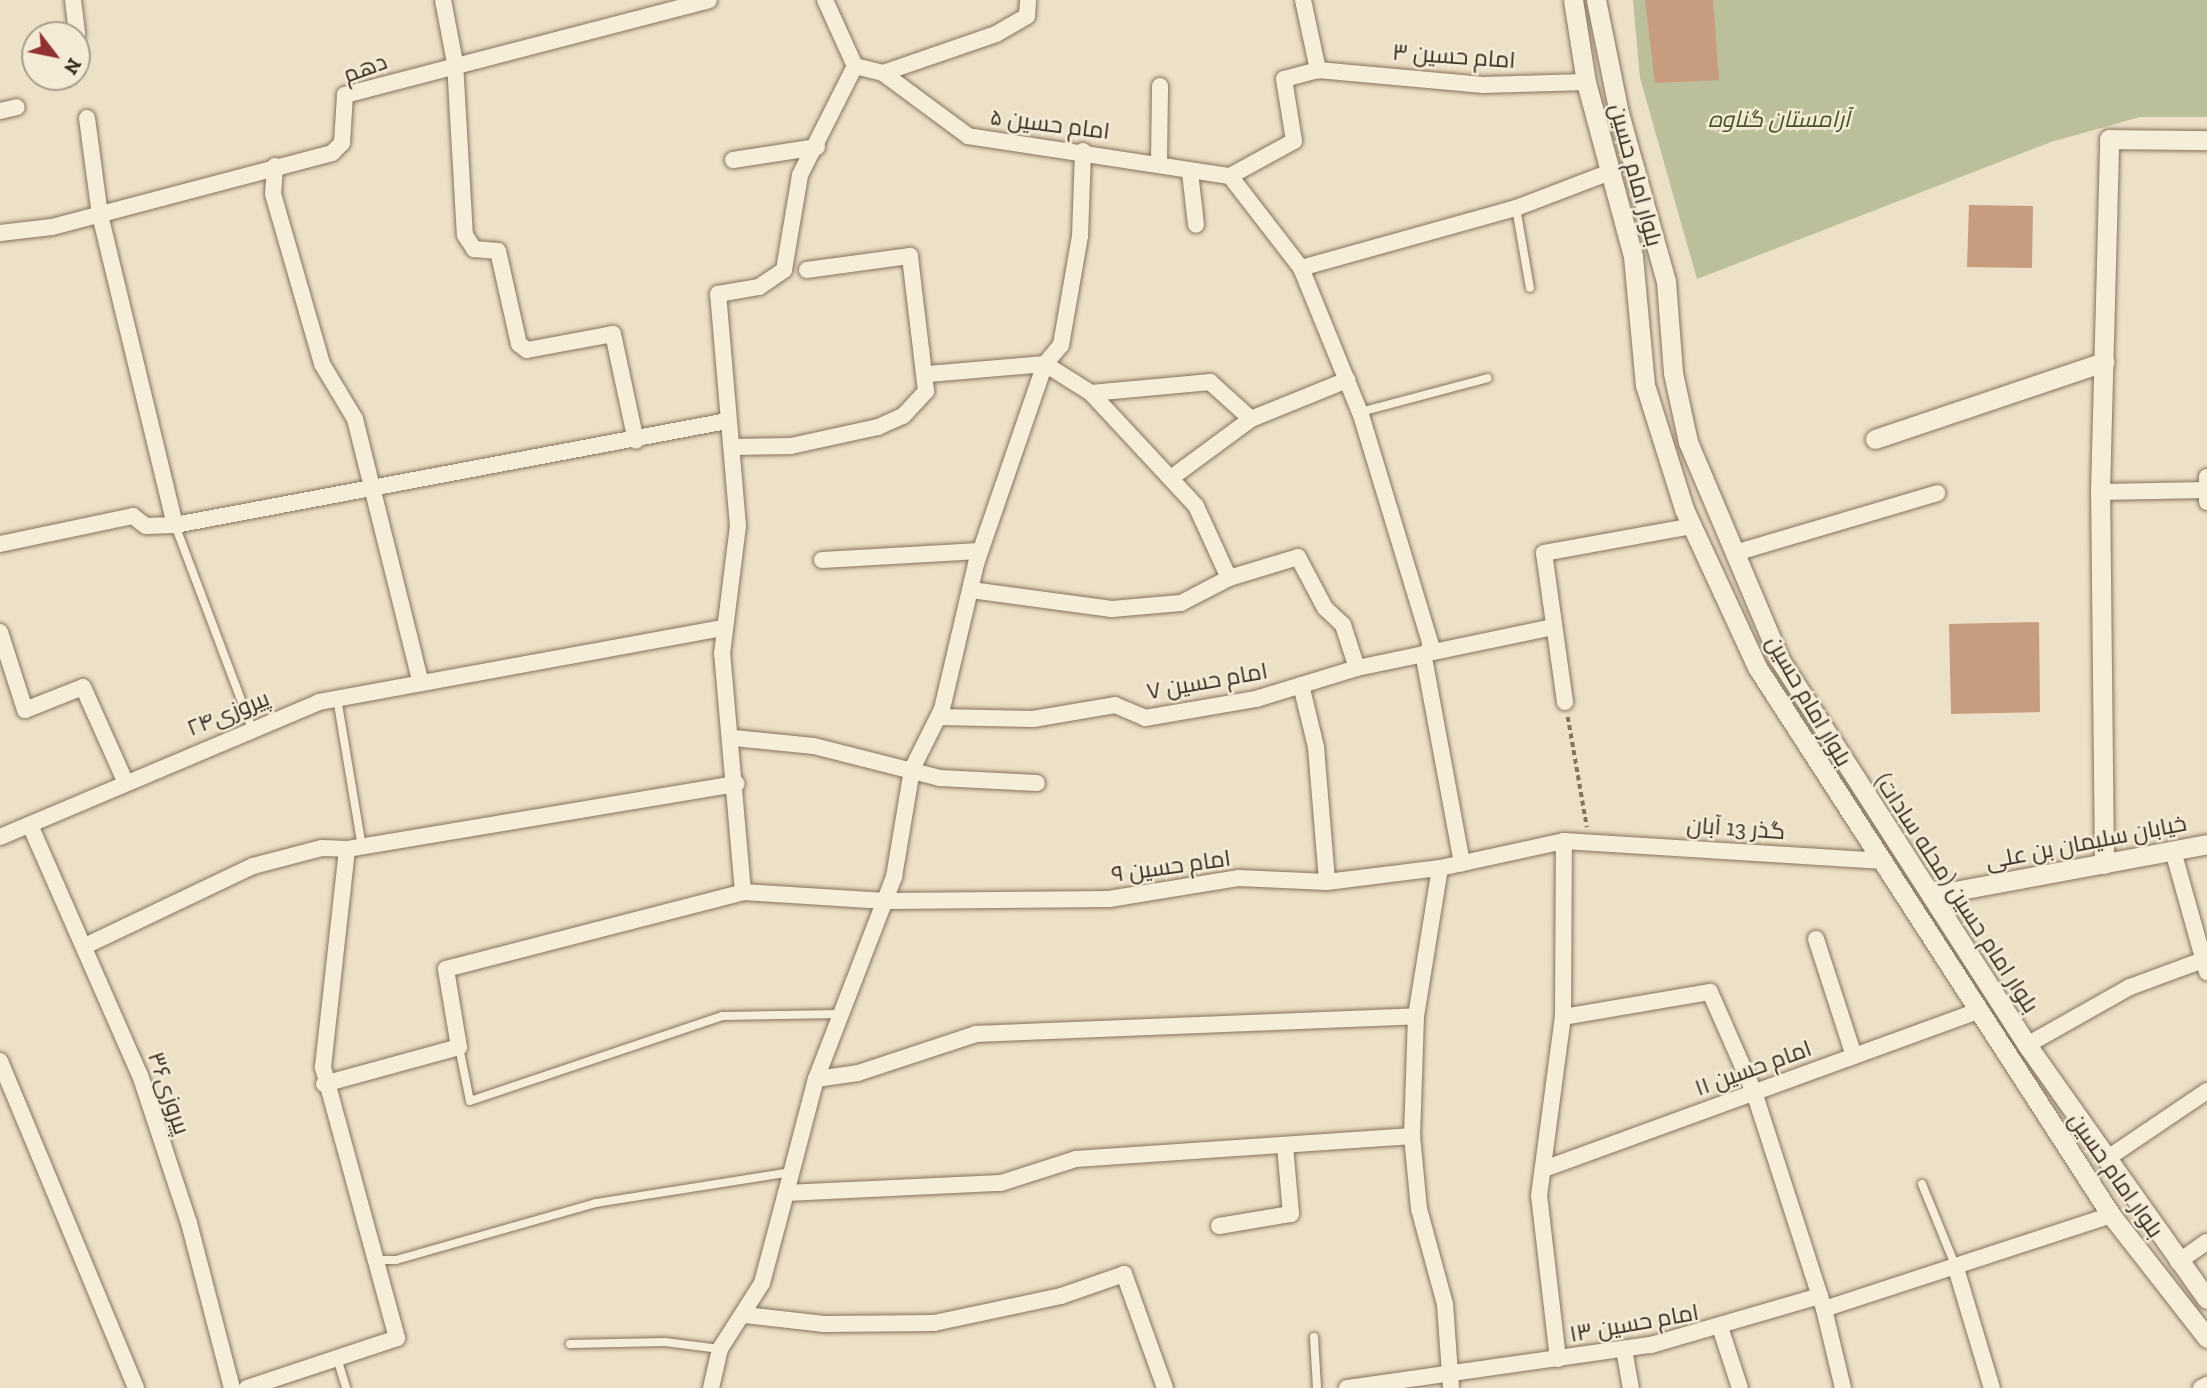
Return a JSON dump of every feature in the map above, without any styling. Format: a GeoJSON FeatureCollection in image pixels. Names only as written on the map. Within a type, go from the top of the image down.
{"type":"FeatureCollection","features":[{"type":"Feature","properties":{"kind":"street"},"geometry":{"type":"LineString","coordinates":[[73,0],[75,21]]}},
{"type":"Feature","properties":{"kind":"street"},"geometry":{"type":"LineString","coordinates":[[443,0],[456,63],[465,235],[474,249],[498,251],[519,344],[527,350],[613,334],[636,441]]}},
{"type":"Feature","properties":{"kind":"street","name":"دهم"},"geometry":{"type":"LineString","coordinates":[[0,233],[100,215],[275,166],[332,153],[342,143],[345,95],[456,63],[709,0]]}},
{"type":"Feature","properties":{"kind":"street"},"geometry":{"type":"LineString","coordinates":[[743,892],[734,738],[723,628],[738,526],[718,295],[759,287],[784,270],[800,175],[817,147],[855,66],[825,0]]}},
{"type":"Feature","properties":{"kind":"street"},"geometry":{"type":"LineString","coordinates":[[855,66],[883,72],[996,34],[1027,16],[1028,0]]}},
{"type":"Feature","properties":{"kind":"street"},"geometry":{"type":"LineString","coordinates":[[1303,0],[1318,70],[1284,79],[1294,142],[1230,176],[1301,268],[1360,412],[1431,645],[1424,658],[1462,864]]}},
{"type":"Feature","properties":{"kind":"street","name":"بلوار امام حسین"},"geometry":{"type":"LineString","coordinates":[[1573,0],[1586,82],[1613,172],[1640,297],[1645,385],[1692,526],[1787,721],[2111,1216],[2207,1338]]}},
{"type":"Feature","properties":{"kind":"street","name":"بلوار امام حسین (محله سادات)"},"geometry":{"type":"LineString","coordinates":[[1596,0],[1619,113],[1666,281],[1673,373],[1688,442],[1780,660],[2027,1045],[2105,1160],[2207,1299]]}},
{"type":"Feature","properties":{"kind":"street","name":"امام حسین ۳"},"geometry":{"type":"LineString","coordinates":[[1318,70],[1483,85],[1586,82]]}},
{"type":"Feature","properties":{"kind":"street","name":"امام حسین ۵"},"geometry":{"type":"LineString","coordinates":[[883,72],[968,136],[1159,161],[1191,172],[1230,176]]}},
{"type":"Feature","properties":{"kind":"street"},"geometry":{"type":"LineString","coordinates":[[1159,161],[1160,86]]}},
{"type":"Feature","properties":{"kind":"street"},"geometry":{"type":"LineString","coordinates":[[0,110],[17,107]]}},
{"type":"Feature","properties":{"kind":"street"},"geometry":{"type":"LineString","coordinates":[[87,118],[100,215],[175,525]]}},
{"type":"Feature","properties":{"kind":"street"},"geometry":{"type":"LineString","coordinates":[[2104,864],[2100,492],[2109,139],[2207,140]]}},
{"type":"Feature","properties":{"kind":"street"},"geometry":{"type":"LineString","coordinates":[[733,160],[817,147]]}},
{"type":"Feature","properties":{"kind":"street"},"geometry":{"type":"LineString","coordinates":[[711,1388],[720,1349],[745,1315],[762,1283],[816,1079],[838,1014],[887,901],[912,769],[939,717],[980,551],[1045,363],[1061,345],[1071,290],[1083,151]]}},
{"type":"Feature","properties":{"kind":"street"},"geometry":{"type":"LineString","coordinates":[[275,166],[273,194],[322,364],[355,419],[420,680]]}},
{"type":"Feature","properties":{"kind":"street"},"geometry":{"type":"LineString","coordinates":[[1191,172],[1196,225]]}},
{"type":"Feature","properties":{"kind":"street"},"geometry":{"type":"LineString","coordinates":[[1301,268],[1516,208],[1613,172]]}},
{"type":"Feature","properties":{"kind":"street"},"geometry":{"type":"LineString","coordinates":[[733,447],[791,446],[878,427],[922,401],[928,374],[911,256],[807,270]]}},
{"type":"Feature","properties":{"kind":"street"},"geometry":{"type":"LineString","coordinates":[[1875,439],[2104,362]]}},
{"type":"Feature","properties":{"kind":"street"},"geometry":{"type":"LineString","coordinates":[[928,374],[1045,363],[1091,393],[1196,506],[1229,579]]}},
{"type":"Feature","properties":{"kind":"street"},"geometry":{"type":"LineString","coordinates":[[1171,478],[1251,419],[1347,380]]}},
{"type":"Feature","properties":{"kind":"street"},"geometry":{"type":"LineString","coordinates":[[1091,393],[1210,382],[1251,419]]}},
{"type":"Feature","properties":{"kind":"street"},"geometry":{"type":"LineString","coordinates":[[0,544],[133,516],[146,526],[175,525],[370,484],[636,441],[727,421]]}},
{"type":"Feature","properties":{"kind":"street"},"geometry":{"type":"LineString","coordinates":[[2207,477],[2207,502]]}},
{"type":"Feature","properties":{"kind":"street"},"geometry":{"type":"LineString","coordinates":[[2100,492],[2207,490]]}},
{"type":"Feature","properties":{"kind":"street"},"geometry":{"type":"LineString","coordinates":[[1735,553],[1937,493]]}},
{"type":"Feature","properties":{"kind":"street"},"geometry":{"type":"LineString","coordinates":[[1565,702],[1544,553],[1692,526]]}},
{"type":"Feature","properties":{"kind":"street"},"geometry":{"type":"LineString","coordinates":[[822,560],[980,551]]}},
{"type":"Feature","properties":{"kind":"street"},"geometry":{"type":"LineString","coordinates":[[971,590],[1112,608],[1181,603],[1229,579],[1298,557],[1325,608],[1343,625],[1357,668]]}},
{"type":"Feature","properties":{"kind":"street","name":"امام حسین ۷"},"geometry":{"type":"LineString","coordinates":[[939,717],[1033,719],[1115,705],[1145,718],[1301,685],[1357,668],[1424,658],[1554,626]]}},
{"type":"Feature","properties":{"kind":"street","name":"پیروزی۲۴"},"geometry":{"type":"LineString","coordinates":[[0,837],[251,726],[337,698],[420,680],[723,628]]}},
{"type":"Feature","properties":{"kind":"street"},"geometry":{"type":"LineString","coordinates":[[0,632],[25,710],[83,687],[125,781]]}},
{"type":"Feature","properties":{"kind":"street"},"geometry":{"type":"LineString","coordinates":[[1301,685],[1316,747],[1326,882]]}},
{"type":"Feature","properties":{"kind":"street"},"geometry":{"type":"LineString","coordinates":[[734,738],[814,746],[990,785],[1037,783]]}},
{"type":"Feature","properties":{"kind":"street"},"geometry":{"type":"LineString","coordinates":[[85,946],[253,866],[322,848],[354,848],[737,784]]}},
{"type":"Feature","properties":{"kind":"street","name":"پیروزی۳۶"},"geometry":{"type":"LineString","coordinates":[[30,825],[139,1075],[185,1210],[232,1388]]}},
{"type":"Feature","properties":{"kind":"street"},"geometry":{"type":"LineString","coordinates":[[1558,1359],[1539,1196],[1563,1017],[1564,841]]}},
{"type":"Feature","properties":{"kind":"street","name":"گذر 13 آبان"},"geometry":{"type":"LineString","coordinates":[[1564,841],[1879,861]]}},
{"type":"Feature","properties":{"kind":"street","name":"امام حسین ۹"},"geometry":{"type":"LineString","coordinates":[[459,1047],[446,969],[743,892],[887,901],[1109,899],[1239,878],[1326,882],[1440,868],[1564,841]]}},
{"type":"Feature","properties":{"kind":"street","name":"خیابان سلیمان بن علی"},"geometry":{"type":"LineString","coordinates":[[1933,895],[2207,844]]}},
{"type":"Feature","properties":{"kind":"street"},"geometry":{"type":"LineString","coordinates":[[247,1388],[397,1338],[324,1084],[354,848]]}},
{"type":"Feature","properties":{"kind":"street"},"geometry":{"type":"LineString","coordinates":[[2027,1045],[2130,987],[2205,966],[2173,851]]}},
{"type":"Feature","properties":{"kind":"street"},"geometry":{"type":"LineString","coordinates":[[1440,868],[1416,1016],[1412,1136],[1419,1209],[1445,1304],[1450,1380]]}},
{"type":"Feature","properties":{"kind":"street"},"geometry":{"type":"LineString","coordinates":[[1816,939],[1854,1056]]}},
{"type":"Feature","properties":{"kind":"street"},"geometry":{"type":"LineString","coordinates":[[1563,1017],[1710,992],[1754,1092],[1822,1303],[1843,1388]]}},
{"type":"Feature","properties":{"kind":"street","name":"امام حسین ۱۱"},"geometry":{"type":"LineString","coordinates":[[1544,1169],[1978,1011]]}},
{"type":"Feature","properties":{"kind":"street"},"geometry":{"type":"LineString","coordinates":[[816,1079],[858,1073],[976,1034],[1416,1016]]}},
{"type":"Feature","properties":{"kind":"street"},"geometry":{"type":"LineString","coordinates":[[324,1084],[459,1047]]}},
{"type":"Feature","properties":{"kind":"street"},"geometry":{"type":"LineString","coordinates":[[0,1061],[136,1388]]}},
{"type":"Feature","properties":{"kind":"street"},"geometry":{"type":"LineString","coordinates":[[2105,1160],[2207,1091]]}},
{"type":"Feature","properties":{"kind":"street"},"geometry":{"type":"LineString","coordinates":[[786,1193],[1001,1183],[1076,1158],[1412,1136]]}},
{"type":"Feature","properties":{"kind":"street"},"geometry":{"type":"LineString","coordinates":[[1219,1226],[1291,1214],[1285,1145]]}},
{"type":"Feature","properties":{"kind":"street","name":"امام حسین ۱۳"},"geometry":{"type":"LineString","coordinates":[[1347,1388],[1450,1380],[1721,1330],[1955,1265],[2111,1216]]}},
{"type":"Feature","properties":{"kind":"street"},"geometry":{"type":"LineString","coordinates":[[2178,1262],[2207,1242]]}},
{"type":"Feature","properties":{"kind":"street"},"geometry":{"type":"LineString","coordinates":[[1955,1265],[1992,1388]]}},
{"type":"Feature","properties":{"kind":"street"},"geometry":{"type":"LineString","coordinates":[[745,1315],[824,1324],[934,1323],[1061,1296],[1124,1274],[1165,1388]]}},
{"type":"Feature","properties":{"kind":"street"},"geometry":{"type":"LineString","coordinates":[[2173,1294],[2192,1279]]}},
{"type":"Feature","properties":{"kind":"street"},"geometry":{"type":"LineString","coordinates":[[1721,1330],[1740,1388]]}},
{"type":"Feature","properties":{"kind":"street"},"geometry":{"type":"LineString","coordinates":[[1624,1349],[1631,1388]]}},
{"type":"Feature","properties":{"kind":"street"},"geometry":{"type":"LineString","coordinates":[[2202,1388],[2207,1385]]}},
{"type":"Feature","properties":{"kind":"lane"},"geometry":{"type":"LineString","coordinates":[[1516,208],[1530,288]]}},
{"type":"Feature","properties":{"kind":"lane"},"geometry":{"type":"LineString","coordinates":[[1360,412],[1488,378]]}},
{"type":"Feature","properties":{"kind":"lane"},"geometry":{"type":"LineString","coordinates":[[175,525],[251,726]]}},
{"type":"Feature","properties":{"kind":"lane"},"geometry":{"type":"LineString","coordinates":[[337,698],[354,848]]}},
{"type":"Feature","properties":{"kind":"lane"},"geometry":{"type":"LineString","coordinates":[[459,1047],[470,1101],[722,1016],[838,1014]]}},
{"type":"Feature","properties":{"kind":"lane"},"geometry":{"type":"LineString","coordinates":[[374,1260],[396,1260],[596,1203],[791,1172]]}},
{"type":"Feature","properties":{"kind":"lane"},"geometry":{"type":"LineString","coordinates":[[1923,1184],[1955,1265]]}},
{"type":"Feature","properties":{"kind":"lane"},"geometry":{"type":"LineString","coordinates":[[1314,1337],[1317,1388]]}},
{"type":"Feature","properties":{"kind":"lane"},"geometry":{"type":"LineString","coordinates":[[570,1344],[665,1342],[720,1349]]}},
{"type":"Feature","properties":{"kind":"lane"},"geometry":{"type":"LineString","coordinates":[[338,1358],[346,1388]]}},
{"type":"Feature","properties":{"kind":"path"},"geometry":{"type":"LineString","coordinates":[[1565,702],[1590,841]]}},
{"type":"Feature","properties":{"kind":"green space","name":"آرامستان گناوه"},"geometry":{"type":"Polygon","coordinates":[[[1633,0],[2207,0],[2207,117],[2140,117],[2051,142],[1697,279],[1640,78],[1633,0]]]}},
{"type":"Feature","properties":{"kind":"building"},"geometry":{"type":"Polygon","coordinates":[[[1645,0],[1713,0],[1719,80],[1655,83],[1645,0]]]}},
{"type":"Feature","properties":{"kind":"building"},"geometry":{"type":"Polygon","coordinates":[[[1969,205],[2033,206],[2032,268],[1967,267],[1969,205]]]}},
{"type":"Feature","properties":{"kind":"building"},"geometry":{"type":"Polygon","coordinates":[[[2039,622],[2040,712],[1951,714],[1949,624],[2039,622]]]}}]}
